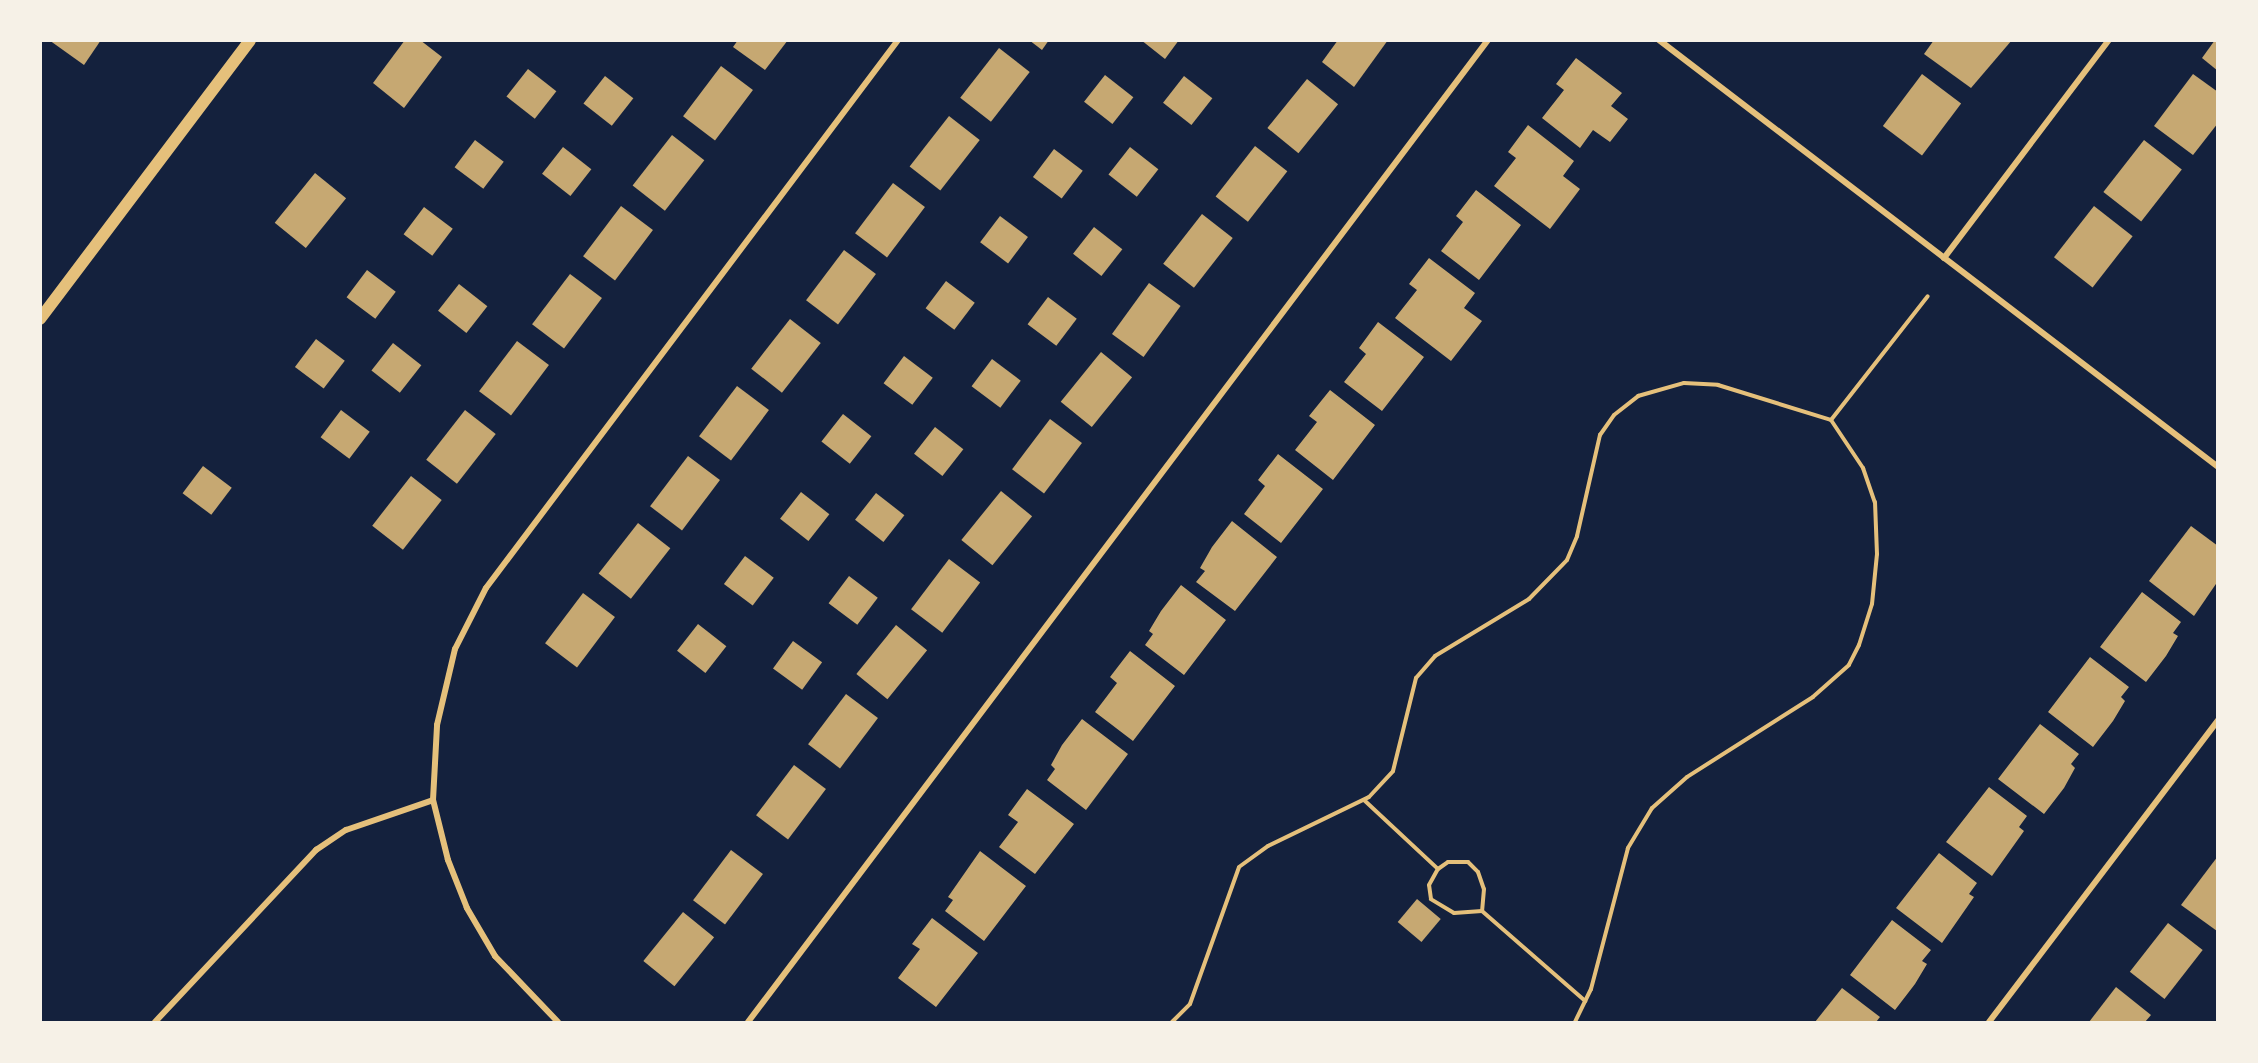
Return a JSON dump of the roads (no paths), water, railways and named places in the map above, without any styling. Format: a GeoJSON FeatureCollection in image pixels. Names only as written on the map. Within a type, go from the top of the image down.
{"type":"FeatureCollection","features":[{"type":"Feature","properties":{"kind":"main road"},"geometry":{"type":"LineString","coordinates":[[40,319],[250,40]]}},
{"type":"Feature","properties":{"kind":"street"},"geometry":{"type":"LineString","coordinates":[[558,1023],[518,984],[478,931],[447,860],[433,800],[437,725],[445,682],[455,649],[486,588],[898,40]]}},
{"type":"Feature","properties":{"kind":"street"},"geometry":{"type":"LineString","coordinates":[[748,1023],[1488,40]]}},
{"type":"Feature","properties":{"kind":"street"},"geometry":{"type":"LineString","coordinates":[[1659,40],[2217,467]]}},
{"type":"Feature","properties":{"kind":"street"},"geometry":{"type":"LineString","coordinates":[[1944,258],[2109,40]]}},
{"type":"Feature","properties":{"kind":"street"},"geometry":{"type":"LineString","coordinates":[[1989,1023],[2217,720]]}},
{"type":"Feature","properties":{"kind":"street"},"geometry":{"type":"LineString","coordinates":[[155,1023],[316,849],[346,830],[433,800]]}}]}
